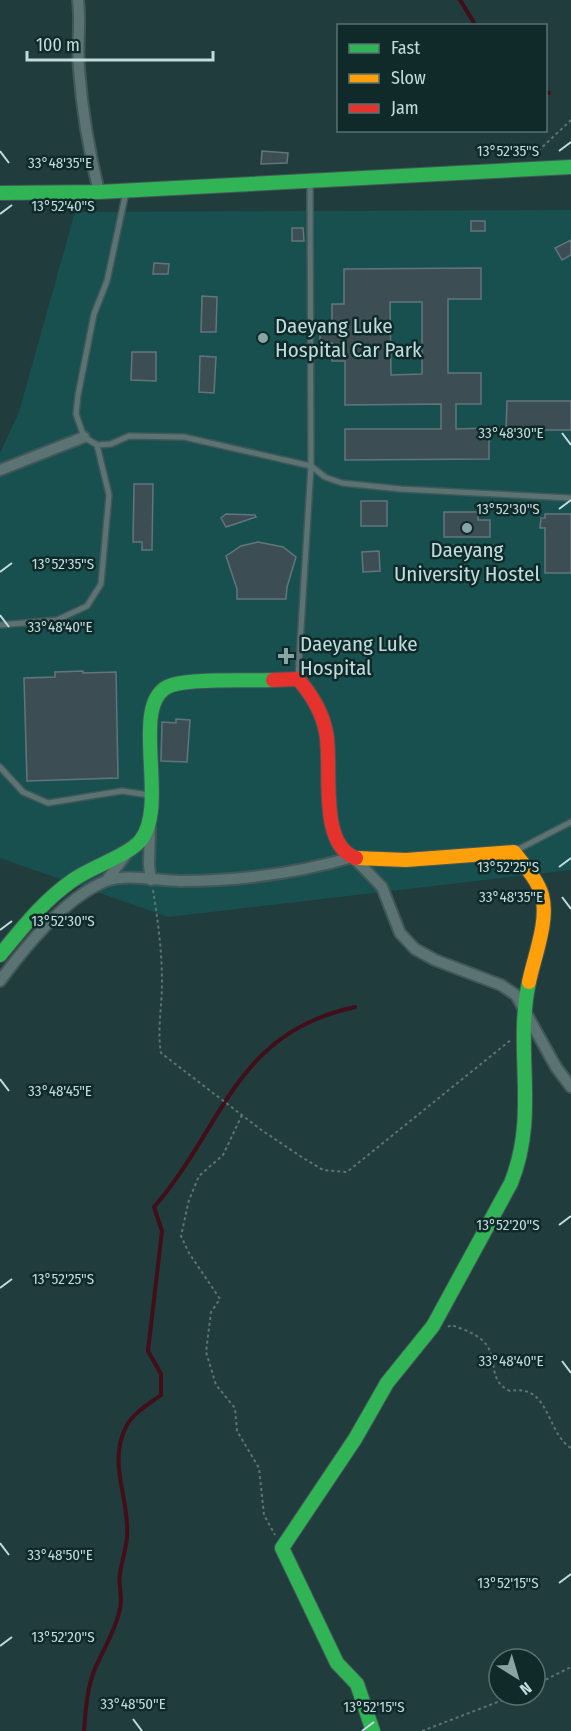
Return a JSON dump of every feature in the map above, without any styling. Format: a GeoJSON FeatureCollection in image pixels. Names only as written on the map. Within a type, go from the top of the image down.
{"type":"FeatureCollection","features":[{"type":"Feature","properties":{"kind":"street"},"geometry":{"type":"LineString","coordinates":[[78,0],[81,22],[79,66],[86,132],[99,192]]}},
{"type":"Feature","properties":{"kind":"street"},"geometry":{"type":"LineString","coordinates":[[0,193],[126,191],[513,172],[571,167]]}},
{"type":"Feature","properties":{"kind":"street"},"geometry":{"type":"LineString","coordinates":[[0,470],[84,437]]}},
{"type":"Feature","properties":{"kind":"street"},"geometry":{"type":"LineString","coordinates":[[151,880],[148,865],[151,795],[150,709],[154,697],[163,688],[174,684],[298,679],[309,688],[327,724],[332,833],[339,846],[382,887],[400,933],[415,949],[435,960],[501,986],[516,995],[524,1005],[534,1031],[571,1087]]}},
{"type":"Feature","properties":{"kind":"street"},"geometry":{"type":"LineString","coordinates":[[0,981],[18,956],[45,927],[76,900],[107,880],[127,853],[140,843],[150,825]]}},
{"type":"Feature","properties":{"kind":"street"},"geometry":{"type":"LineString","coordinates":[[107,880],[241,878],[323,865],[353,857],[375,861],[513,852],[533,877],[542,896],[543,917],[524,1005],[526,1128],[521,1158],[511,1184],[437,1318],[387,1383],[355,1439],[282,1548],[337,1663],[357,1684],[373,1731]]}},
{"type":"Feature","properties":{"kind":"street"},"geometry":{"type":"LineString","coordinates":[[0,955],[64,884],[105,861],[127,853]]}},
{"type":"Feature","properties":{"kind":"lane"},"geometry":{"type":"LineString","coordinates":[[298,679],[312,466],[310,181]]}},
{"type":"Feature","properties":{"kind":"lane"},"geometry":{"type":"LineString","coordinates":[[126,191],[107,281],[94,314],[78,395],[76,414],[84,437],[97,445],[111,444],[129,436],[184,437],[312,466],[325,477],[342,483],[401,489],[571,498]]}},
{"type":"Feature","properties":{"kind":"lane"},"geometry":{"type":"LineString","coordinates":[[0,625],[57,620],[87,606],[101,584],[109,495],[97,445]]}},
{"type":"Feature","properties":{"kind":"lane"},"geometry":{"type":"LineString","coordinates":[[0,767],[23,792],[48,803],[122,791],[151,795]]}},
{"type":"Feature","properties":{"kind":"lane"},"geometry":{"type":"LineString","coordinates":[[513,852],[571,822]]}},
{"type":"Feature","properties":{"kind":"path"},"geometry":{"type":"LineString","coordinates":[[513,172],[571,120]]}},
{"type":"Feature","properties":{"kind":"path"},"geometry":{"type":"LineString","coordinates":[[151,880],[160,934],[162,1020],[158,1037],[161,1053],[242,1115],[323,1170],[347,1172],[523,1029]]}},
{"type":"Feature","properties":{"kind":"path"},"geometry":{"type":"LineString","coordinates":[[242,1115],[223,1155],[199,1176],[189,1200],[182,1236],[189,1253],[220,1299],[211,1312],[207,1361],[220,1394],[235,1408],[237,1431],[260,1468],[264,1515],[282,1548]]}},
{"type":"Feature","properties":{"kind":"path"},"geometry":{"type":"LineString","coordinates":[[437,1318],[448,1328],[451,1325],[468,1331],[488,1347],[494,1375],[498,1382],[510,1391],[520,1389],[539,1400],[549,1413],[559,1440],[571,1448]]}},
{"type":"Feature","properties":{"kind":"path"},"geometry":{"type":"LineString","coordinates":[[547,1679],[571,1667]]}},
{"type":"Feature","properties":{"kind":"path"},"geometry":{"type":"LineString","coordinates":[[422,1731],[487,1706]]}},
{"type":"Feature","properties":{"kind":"shaded area","name":"Daeyang Luke Hospital"},"geometry":{"type":"Polygon","coordinates":[[[571,210],[571,870],[168,917],[0,858],[0,453],[19,412],[75,212],[571,210]]]}},
{"type":"Feature","properties":{"kind":"building"},"geometry":{"type":"Polygon","coordinates":[[[262,151],[288,153],[287,163],[261,164],[262,151]]]}},
{"type":"Feature","properties":{"kind":"building"},"geometry":{"type":"Polygon","coordinates":[[[471,221],[485,221],[485,231],[471,231],[471,221]]]}},
{"type":"Feature","properties":{"kind":"building"},"geometry":{"type":"Polygon","coordinates":[[[292,228],[303,228],[304,241],[292,241],[292,228]]]}},
{"type":"Feature","properties":{"kind":"building"},"geometry":{"type":"Polygon","coordinates":[[[571,240],[571,255],[562,260],[555,248],[571,240]]]}},
{"type":"Feature","properties":{"kind":"building"},"geometry":{"type":"Polygon","coordinates":[[[154,263],[169,264],[168,274],[153,274],[154,263]]]}},
{"type":"Feature","properties":{"kind":"building"},"geometry":{"type":"Polygon","coordinates":[[[481,268],[481,299],[448,299],[448,373],[481,373],[481,404],[456,404],[456,429],[489,428],[489,459],[345,460],[345,429],[441,429],[441,404],[345,405],[345,361],[332,361],[332,343],[320,343],[320,327],[332,327],[332,304],[344,304],[344,269],[481,268]],[[390,302],[391,375],[422,374],[422,302],[390,302]]]}},
{"type":"Feature","properties":{"kind":"building"},"geometry":{"type":"Polygon","coordinates":[[[202,296],[217,297],[216,332],[201,332],[202,296]]]}},
{"type":"Feature","properties":{"kind":"building"},"geometry":{"type":"Polygon","coordinates":[[[132,352],[156,352],[156,381],[131,380],[132,352]]]}},
{"type":"Feature","properties":{"kind":"building"},"geometry":{"type":"Polygon","coordinates":[[[200,356],[216,357],[214,393],[199,392],[200,356]]]}},
{"type":"Feature","properties":{"kind":"building"},"geometry":{"type":"Polygon","coordinates":[[[507,401],[571,401],[571,430],[506,430],[507,401]]]}},
{"type":"Feature","properties":{"kind":"building"},"geometry":{"type":"Polygon","coordinates":[[[134,484],[153,484],[152,550],[142,550],[142,542],[133,542],[134,484]]]}},
{"type":"Feature","properties":{"kind":"building"},"geometry":{"type":"Polygon","coordinates":[[[361,501],[387,501],[387,526],[361,526],[361,501]]]}},
{"type":"Feature","properties":{"kind":"building","name":"Daeyang University Hostel"},"geometry":{"type":"Polygon","coordinates":[[[444,512],[478,512],[478,520],[490,520],[490,537],[444,537],[444,512]]]}},
{"type":"Feature","properties":{"kind":"building"},"geometry":{"type":"Polygon","coordinates":[[[226,514],[255,515],[256,517],[226,527],[221,518],[226,514]]]}},
{"type":"Feature","properties":{"kind":"building"},"geometry":{"type":"Polygon","coordinates":[[[545,514],[571,514],[571,573],[545,573],[545,528],[540,528],[541,518],[545,518],[545,514]]]}},
{"type":"Feature","properties":{"kind":"building"},"geometry":{"type":"Polygon","coordinates":[[[258,542],[283,547],[296,557],[287,587],[286,599],[237,599],[237,589],[226,556],[241,546],[258,542]]]}},
{"type":"Feature","properties":{"kind":"building"},"geometry":{"type":"Polygon","coordinates":[[[379,551],[380,571],[363,572],[362,552],[379,551]]]}},
{"type":"Feature","properties":{"kind":"building"},"geometry":{"type":"Polygon","coordinates":[[[83,671],[83,673],[116,672],[118,778],[27,781],[24,678],[55,677],[55,672],[83,671]]]}},
{"type":"Feature","properties":{"kind":"building"},"geometry":{"type":"Polygon","coordinates":[[[176,719],[190,720],[187,762],[161,761],[162,722],[176,723],[176,719]]]}},
{"type":"Feature","properties":{"kind":"waterway"},"geometry":{"type":"LineString","coordinates":[[460,0],[475,24]]}},
{"type":"Feature","properties":{"kind":"waterway"},"geometry":{"type":"LineString","coordinates":[[84,1731],[92,1677],[114,1629],[121,1604],[120,1578],[127,1523],[119,1469],[120,1442],[132,1418],[161,1395],[161,1374],[148,1351],[162,1231],[154,1207],[178,1176],[236,1086],[257,1060],[283,1038],[315,1020],[355,1007]]}},
{"type":"Feature","properties":{"kind":"traffic: fast"},"geometry":{"type":"LineString","coordinates":[[0,193],[99,192],[571,167]]}},
{"type":"Feature","properties":{"kind":"traffic: fast"},"geometry":{"type":"LineString","coordinates":[[0,955],[52,896],[81,875],[127,852],[140,841],[148,825],[152,803],[150,731],[152,710],[159,694],[172,685],[181,683],[273,680]]}},
{"type":"Feature","properties":{"kind":"traffic: fast"},"geometry":{"type":"LineString","coordinates":[[373,1731],[357,1684],[337,1663],[282,1548],[355,1439],[387,1383],[433,1326],[511,1183],[524,1132],[524,1033],[529,982]]}},
{"type":"Feature","properties":{"kind":"traffic: slow"},"geometry":{"type":"LineString","coordinates":[[356,858],[406,860],[514,852],[537,883],[544,905],[540,939],[529,982]]}},
{"type":"Feature","properties":{"kind":"traffic: jam"},"geometry":{"type":"LineString","coordinates":[[273,680],[298,679],[319,710],[328,746],[331,821],[336,837],[344,850],[356,858]]}},
{"type":"Feature","properties":{"kind":"place","name":"Daeyang Luke Hospital Car Park"},"geometry":{"type":"Point","coordinates":[263,338]}},
{"type":"Feature","properties":{"kind":"place","name":"Daeyang University Hostel"},"geometry":{"type":"Point","coordinates":[467,528]}},
{"type":"Feature","properties":{"kind":"place","name":"Daeyang Luke Hospital"},"geometry":{"type":"Point","coordinates":[286,656]}}]}
